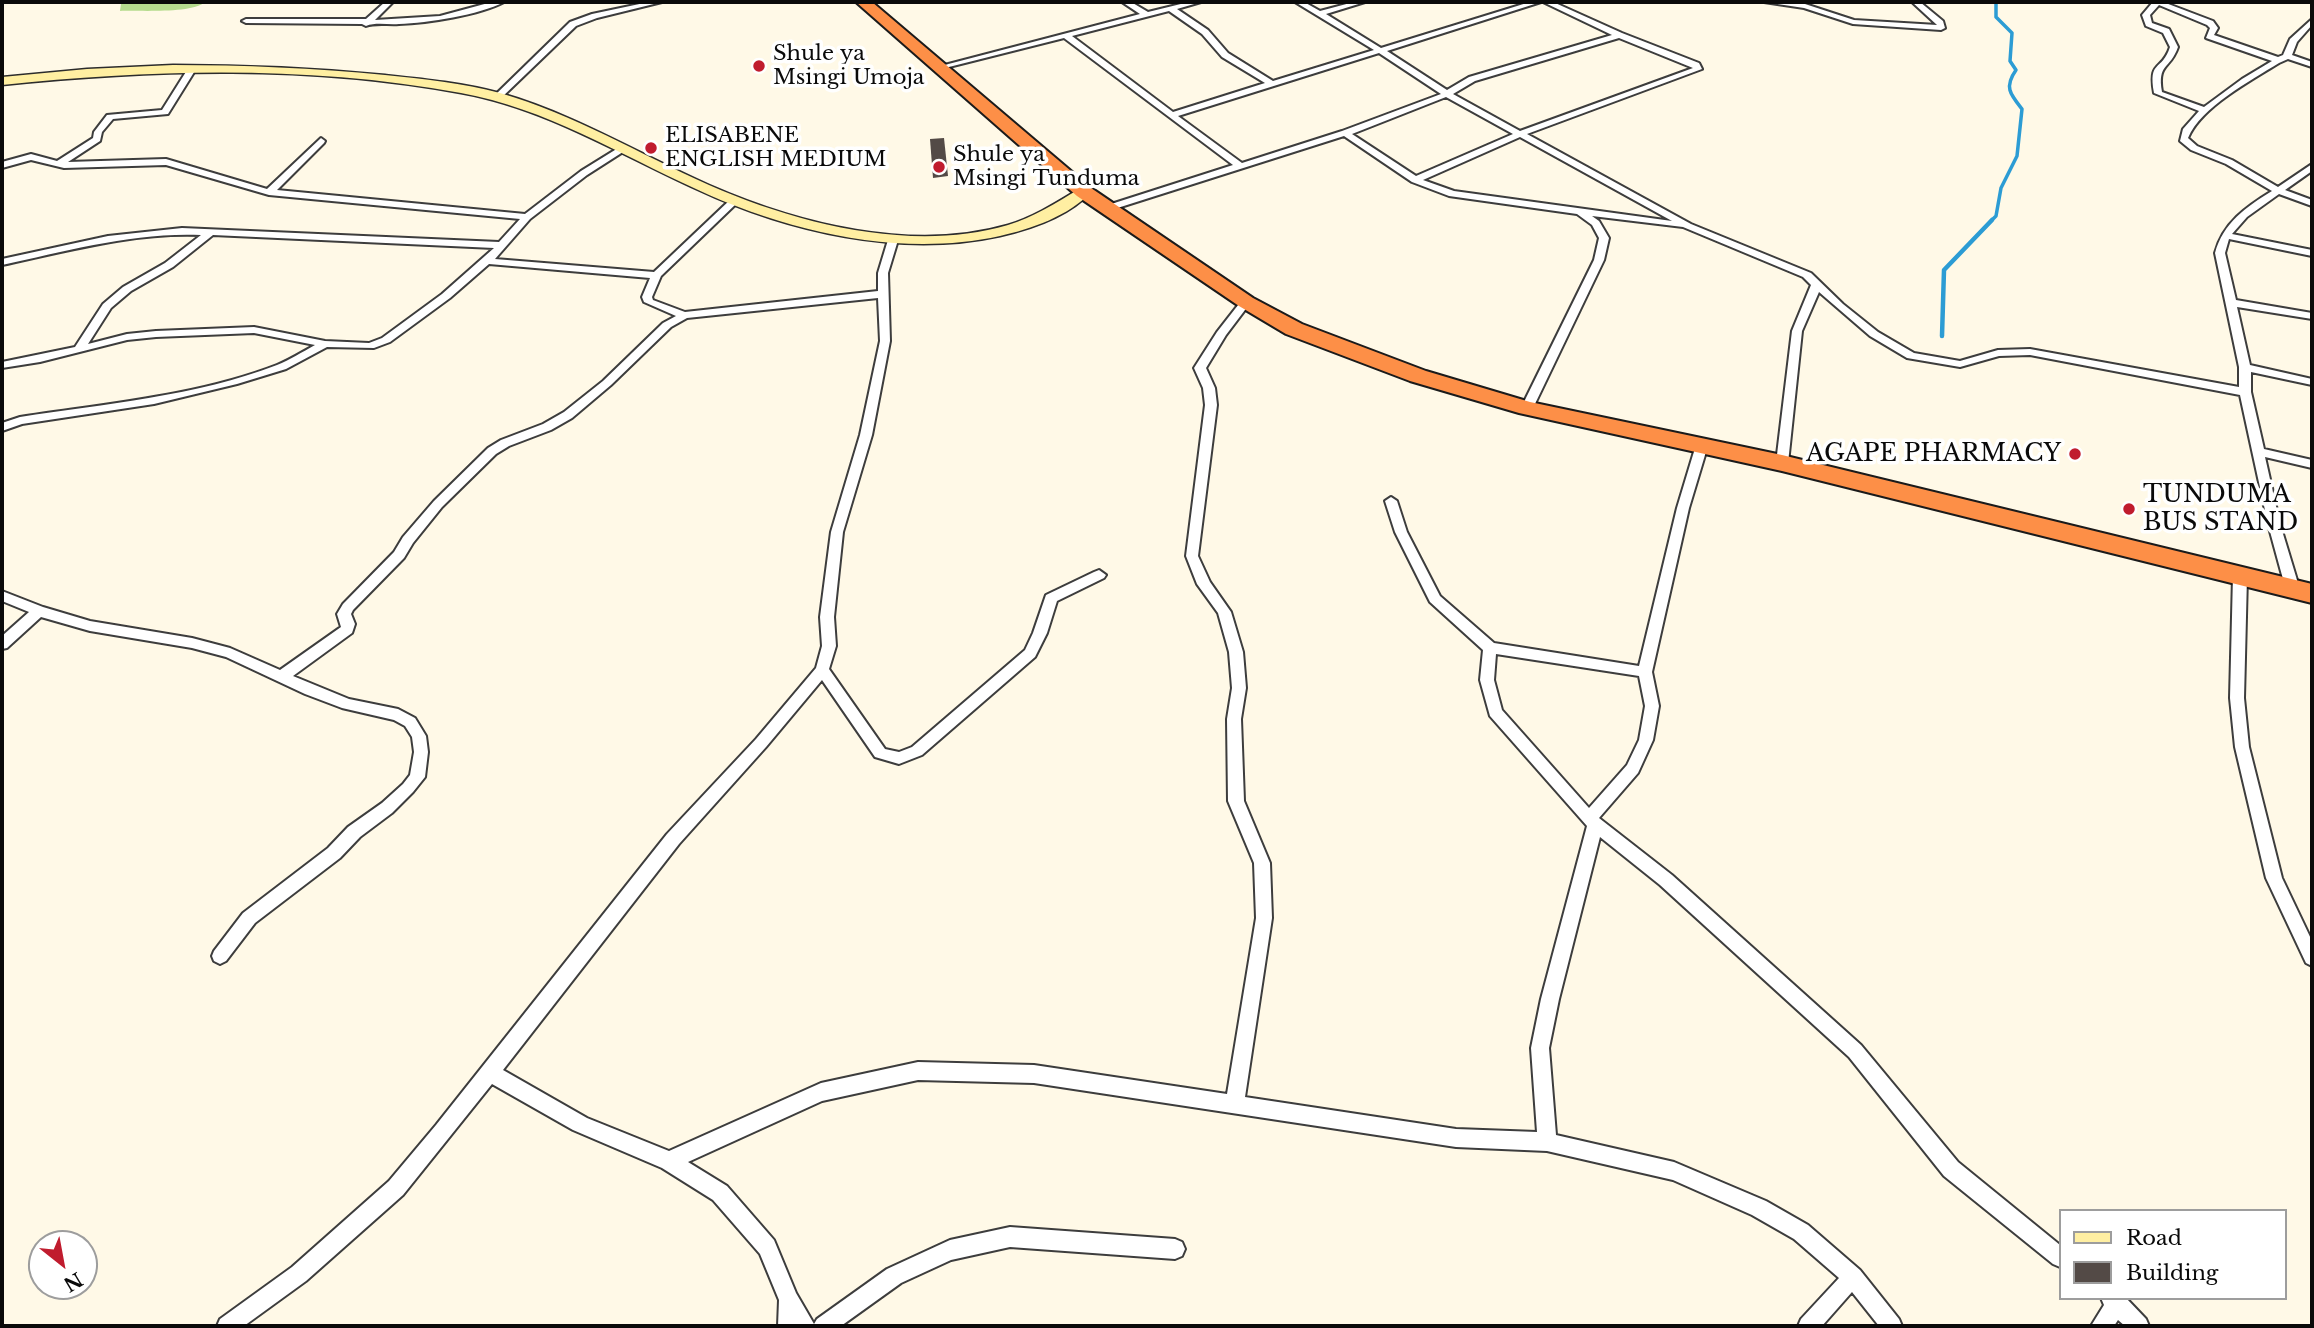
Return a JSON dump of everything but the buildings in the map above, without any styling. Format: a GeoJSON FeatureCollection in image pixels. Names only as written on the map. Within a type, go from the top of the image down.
{"type":"FeatureCollection","features":[{"type":"Feature","properties":{"kind":"highway"},"geometry":{"type":"LineString","coordinates":[[863,2],[1084,192],[1246,302],[1294,329],[1418,376],[1527,408],[1702,445],[2302,592]]}},
{"type":"Feature","properties":{"kind":"street"},"geometry":{"type":"LineString","coordinates":[[366,24],[389,2]]}},
{"type":"Feature","properties":{"kind":"street"},"geometry":{"type":"LineString","coordinates":[[246,21],[366,24],[440,18],[500,2]]}},
{"type":"Feature","properties":{"kind":"street"},"geometry":{"type":"LineString","coordinates":[[611,12],[619,2]]}},
{"type":"Feature","properties":{"kind":"street"},"geometry":{"type":"LineString","coordinates":[[497,97],[573,24],[658,2]]}},
{"type":"Feature","properties":{"kind":"street"},"geometry":{"type":"LineString","coordinates":[[1126,2],[1147,15]]}},
{"type":"Feature","properties":{"kind":"street"},"geometry":{"type":"LineString","coordinates":[[941,67],[1197,2]]}},
{"type":"Feature","properties":{"kind":"street"},"geometry":{"type":"LineString","coordinates":[[1299,2],[1447,94],[1688,226],[1807,275],[1839,306],[1874,334],[1911,356],[1960,364],[1998,354],[2030,352],[2245,392]]}},
{"type":"Feature","properties":{"kind":"street"},"geometry":{"type":"LineString","coordinates":[[1319,13],[1361,2]]}},
{"type":"Feature","properties":{"kind":"street"},"geometry":{"type":"LineString","coordinates":[[1172,116],[1537,2]]}},
{"type":"Feature","properties":{"kind":"street"},"geometry":{"type":"LineString","coordinates":[[1415,180],[1522,134],[1698,69],[1683,58],[1619,35],[1547,2]]}},
{"type":"Feature","properties":{"kind":"street"},"geometry":{"type":"LineString","coordinates":[[1769,2],[1805,6],[1853,22],[1941,28],[1940,23],[1916,2]]}},
{"type":"Feature","properties":{"kind":"street"},"geometry":{"type":"LineString","coordinates":[[2206,111],[2158,93],[2155,76],[2171,56],[2174,43],[2166,31],[2149,24],[2147,12],[2157,2],[2213,25],[2209,36],[2278,60]]}},
{"type":"Feature","properties":{"kind":"street"},"geometry":{"type":"LineString","coordinates":[[1171,9],[1205,32],[1226,55],[1272,84]]}},
{"type":"Feature","properties":{"kind":"street"},"geometry":{"type":"LineString","coordinates":[[2288,57],[2293,41],[2312,21]]}},
{"type":"Feature","properties":{"kind":"street"},"geometry":{"type":"LineString","coordinates":[[1065,35],[1240,166]]}},
{"type":"Feature","properties":{"kind":"street"},"geometry":{"type":"LineString","coordinates":[[1108,208],[1345,133],[1447,94],[1460,84],[1619,35]]}},
{"type":"Feature","properties":{"kind":"street"},"geometry":{"type":"LineString","coordinates":[[2312,67],[2288,57],[2278,60],[2253,74],[2206,111],[2185,131],[2183,139],[2186,144],[2229,162],[2279,191],[2312,203]]}},
{"type":"Feature","properties":{"kind":"street"},"geometry":{"type":"LineString","coordinates":[[2,81],[64,74],[256,68],[410,81],[497,97],[555,117],[734,201],[824,228],[892,240],[936,240],[982,235],[1023,224],[1063,208],[1084,192]]}},
{"type":"Feature","properties":{"kind":"street"},"geometry":{"type":"LineString","coordinates":[[58,165],[97,139],[110,117],[167,111],[192,69]]}},
{"type":"Feature","properties":{"kind":"street"},"geometry":{"type":"LineString","coordinates":[[1254,71],[1302,74]]}},
{"type":"Feature","properties":{"kind":"street"},"geometry":{"type":"LineString","coordinates":[[1345,133],[1415,180],[1452,194],[1688,226]]}},
{"type":"Feature","properties":{"kind":"street"},"geometry":{"type":"LineString","coordinates":[[269,192],[321,141]]}},
{"type":"Feature","properties":{"kind":"street"},"geometry":{"type":"LineString","coordinates":[[2,365],[40,359],[127,337],[229,330],[283,334],[325,344],[362,346],[386,340],[446,296],[487,261],[527,217],[584,173],[622,148]]}},
{"type":"Feature","properties":{"kind":"street"},"geometry":{"type":"LineString","coordinates":[[2,165],[31,157],[58,165],[166,162],[269,192],[527,217]]}},
{"type":"Feature","properties":{"kind":"street"},"geometry":{"type":"LineString","coordinates":[[2302,592],[2274,524],[2245,392],[2245,367],[2220,253],[2225,236],[2254,206],[2312,167]]}},
{"type":"Feature","properties":{"kind":"street"},"geometry":{"type":"LineString","coordinates":[[684,315],[649,302],[647,297],[656,275],[734,201]]}},
{"type":"Feature","properties":{"kind":"street"},"geometry":{"type":"LineString","coordinates":[[1527,408],[1599,260],[1604,238],[1596,223],[1581,212]]}},
{"type":"Feature","properties":{"kind":"street"},"geometry":{"type":"LineString","coordinates":[[2,262],[108,239],[153,233],[212,231],[500,245]]}},
{"type":"Feature","properties":{"kind":"street"},"geometry":{"type":"LineString","coordinates":[[79,349],[107,306],[127,289],[169,265],[212,231]]}},
{"type":"Feature","properties":{"kind":"street"},"geometry":{"type":"LineString","coordinates":[[2225,236],[2312,253]]}},
{"type":"Feature","properties":{"kind":"street"},"geometry":{"type":"LineString","coordinates":[[227,1326],[299,1274],[396,1188],[674,839],[761,743],[822,670],[829,646],[827,606],[837,532],[866,435],[885,341],[883,273],[892,240]]}},
{"type":"Feature","properties":{"kind":"street"},"geometry":{"type":"LineString","coordinates":[[487,261],[656,275]]}},
{"type":"Feature","properties":{"kind":"street"},"geometry":{"type":"LineString","coordinates":[[1782,464],[1789,381],[1797,331],[1817,284]]}},
{"type":"Feature","properties":{"kind":"street"},"geometry":{"type":"LineString","coordinates":[[281,677],[347,629],[344,614],[348,607],[400,555],[408,540],[438,504],[479,463],[505,443],[547,427],[568,415],[607,383],[667,325],[684,315],[883,294]]}},
{"type":"Feature","properties":{"kind":"street"},"geometry":{"type":"LineString","coordinates":[[1234,1106],[1264,918],[1262,863],[1236,801],[1234,719],[1240,688],[1236,652],[1224,612],[1204,584],[1192,556],[1211,405],[1209,388],[1200,368],[1221,334],[1246,302]]}},
{"type":"Feature","properties":{"kind":"street"},"geometry":{"type":"LineString","coordinates":[[2229,302],[2312,316]]}},
{"type":"Feature","properties":{"kind":"street"},"geometry":{"type":"LineString","coordinates":[[2,427],[20,421],[154,400],[233,382],[282,367],[325,344]]}},
{"type":"Feature","properties":{"kind":"street"},"geometry":{"type":"LineString","coordinates":[[2245,367],[2312,382]]}},
{"type":"Feature","properties":{"kind":"street"},"geometry":{"type":"LineString","coordinates":[[1547,1142],[1540,1048],[1550,999],[1592,822],[1633,769],[1646,740],[1652,706],[1645,672],[1677,531],[1702,445]]}},
{"type":"Feature","properties":{"kind":"street"},"geometry":{"type":"LineString","coordinates":[[2259,452],[2312,464]]}},
{"type":"Feature","properties":{"kind":"street"},"geometry":{"type":"LineString","coordinates":[[1391,501],[1401,532],[1434,599],[1490,648],[1645,672]]}},
{"type":"Feature","properties":{"kind":"street"},"geometry":{"type":"LineString","coordinates":[[822,670],[880,753],[893,760],[902,759],[917,751],[1030,653],[1040,633],[1051,598],[1099,575]]}},
{"type":"Feature","properties":{"kind":"street"},"geometry":{"type":"LineString","coordinates":[[2240,576],[2237,698],[2242,747],[2274,878],[2312,958]]}},
{"type":"Feature","properties":{"kind":"street"},"geometry":{"type":"LineString","coordinates":[[2,596],[39,611],[90,626],[192,643],[230,653],[347,704],[398,715],[410,722],[419,736],[421,752],[417,777],[387,808],[354,832],[334,853],[249,918],[220,956]]}},
{"type":"Feature","properties":{"kind":"street"},"geometry":{"type":"LineString","coordinates":[[2,644],[39,611]]}},
{"type":"Feature","properties":{"kind":"street"},"geometry":{"type":"LineString","coordinates":[[1490,648],[1488,680],[1494,712],[1592,822],[1666,880],[1855,1051],[1951,1169],[2058,1255]]}},
{"type":"Feature","properties":{"kind":"street"},"geometry":{"type":"LineString","coordinates":[[669,1161],[821,1092],[918,1071],[1034,1074],[1456,1138],[1547,1142],[1674,1171],[1759,1208],[1801,1232],[1853,1277],[1892,1326]]}},
{"type":"Feature","properties":{"kind":"street"},"geometry":{"type":"LineString","coordinates":[[489,1072],[580,1124],[669,1161],[720,1194],[767,1247],[789,1300],[806,1326]]}},
{"type":"Feature","properties":{"kind":"street"},"geometry":{"type":"LineString","coordinates":[[824,1326],[894,1276],[950,1251],[1010,1237],[1175,1249]]}},
{"type":"Feature","properties":{"kind":"street"},"geometry":{"type":"LineString","coordinates":[[1808,1326],[1853,1277]]}},
{"type":"Feature","properties":{"kind":"street"},"geometry":{"type":"LineString","coordinates":[[788,1326],[789,1300]]}},
{"type":"Feature","properties":{"kind":"street"},"geometry":{"type":"LineString","coordinates":[[2101,1326],[2115,1301],[2139,1326]]}},
{"type":"Feature","properties":{"kind":"green space"},"geometry":{"type":"Polygon","coordinates":[[[113,2],[205,2],[177,10],[120,11],[121,4],[113,2]]]}},
{"type":"Feature","properties":{"kind":"waterway"},"geometry":{"type":"LineString","coordinates":[[1992,220],[1996,216],[2001,188],[2017,156],[2022,109],[2009,86],[2016,70],[2010,61],[2012,33],[1996,17],[1996,2]]}},
{"type":"Feature","properties":{"kind":"waterway"},"geometry":{"type":"LineString","coordinates":[[1942,336],[1944,270],[1992,220]]}},
{"type":"Feature","properties":{"kind":"place","name":"Shule ya Msingi Umoja"},"geometry":{"type":"Point","coordinates":[759,66]}},
{"type":"Feature","properties":{"kind":"place","name":"ELISABENE ENGLISH MEDIUM"},"geometry":{"type":"Point","coordinates":[651,148]}},
{"type":"Feature","properties":{"kind":"place","name":"Shule ya Msingi Tunduma"},"geometry":{"type":"Point","coordinates":[939,167]}},
{"type":"Feature","properties":{"kind":"place","name":"AGAPE PHARMACY"},"geometry":{"type":"Point","coordinates":[2075,454]}},
{"type":"Feature","properties":{"kind":"place","name":"TUNDUMA BUS STAND"},"geometry":{"type":"Point","coordinates":[2129,509]}}]}
